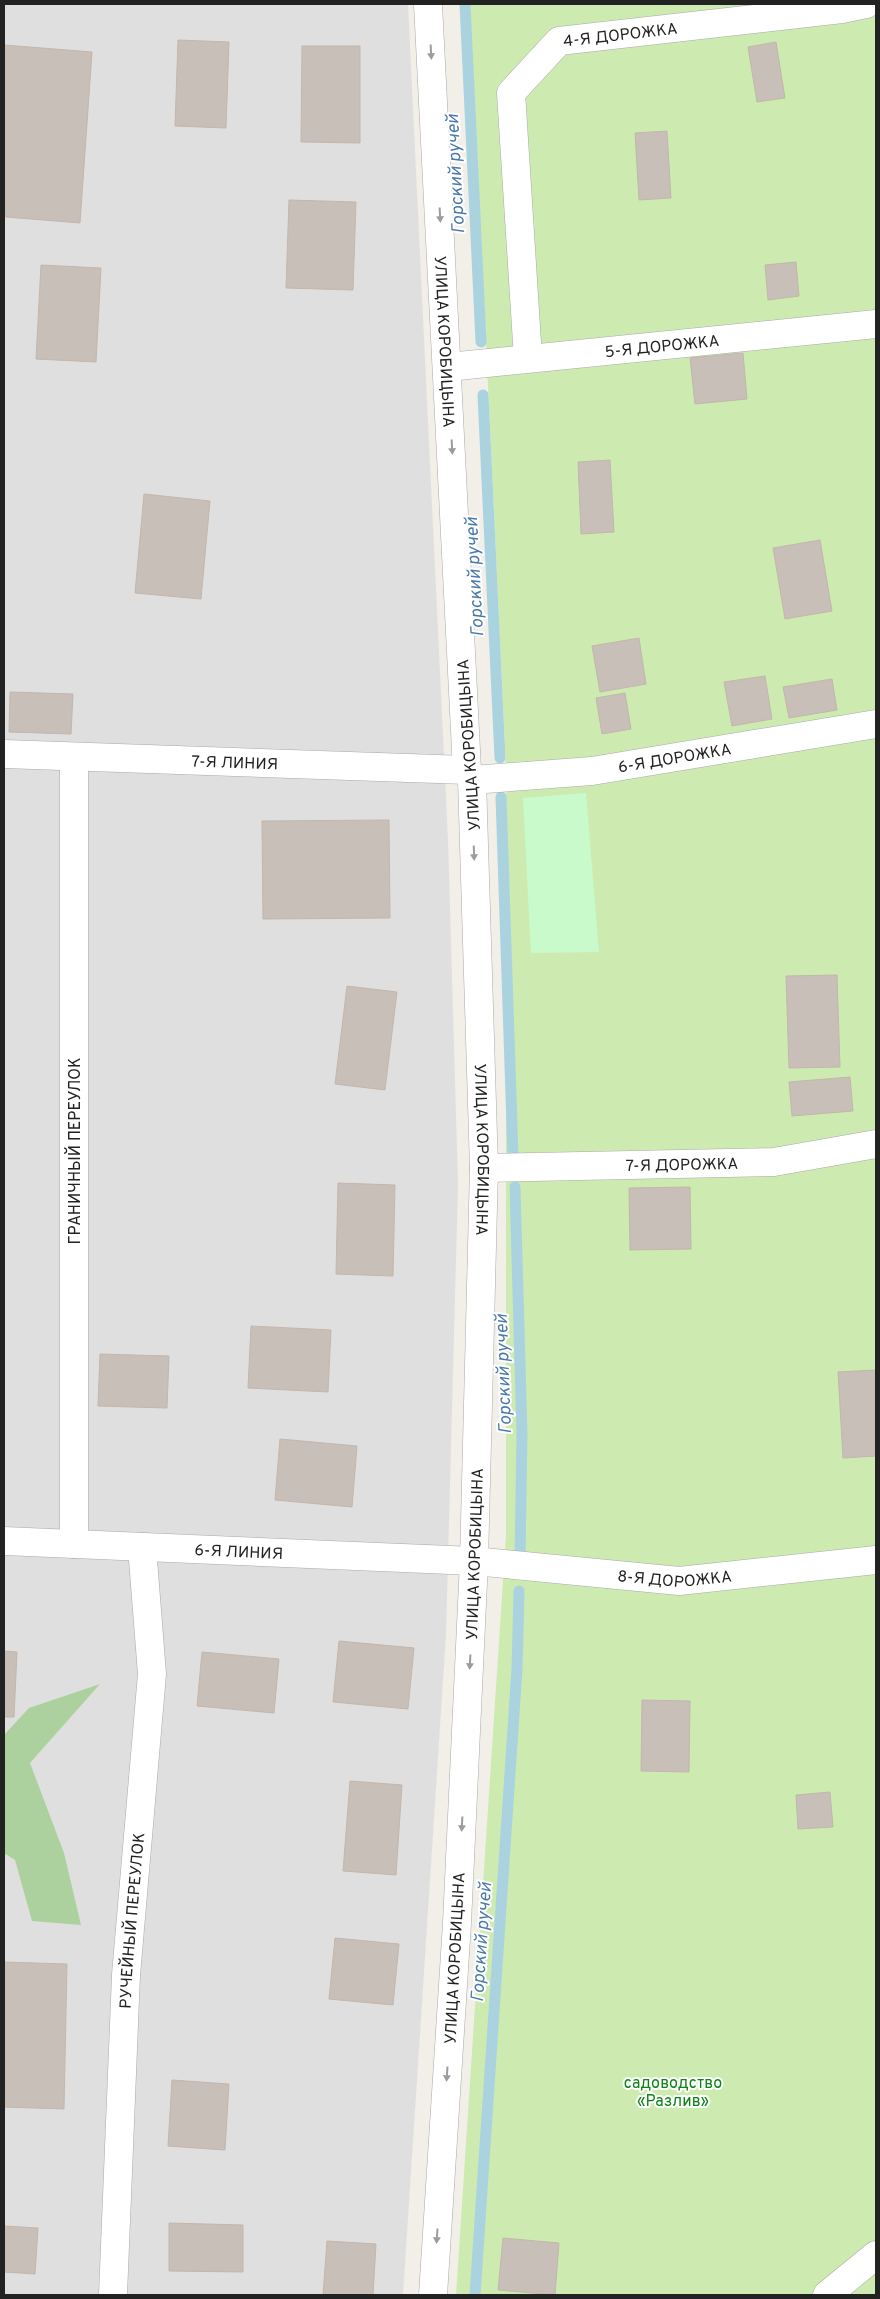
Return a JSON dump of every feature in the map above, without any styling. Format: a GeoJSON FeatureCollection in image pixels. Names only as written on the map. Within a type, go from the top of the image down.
{"type":"FeatureCollection","features":[{"type":"Feature","properties":{"kind":"street","name":"УЛИЦА КОРОБИЦЫНА"},"geometry":{"type":"LineString","coordinates":[[428,4],[470,775],[484,1168],[474,1561],[457,1923],[433,2295]]}},
{"type":"Feature","properties":{"kind":"street","name":"4-Я ДОРОЖКА"},"geometry":{"type":"LineString","coordinates":[[528,358],[511,93],[560,41],[842,10],[866,4]]}},
{"type":"Feature","properties":{"kind":"street","name":"5-Я ДОРОЖКА"},"geometry":{"type":"LineString","coordinates":[[448,368],[528,358],[876,324]]}},
{"type":"Feature","properties":{"kind":"street","name":"6-Я ДОРОЖКА"},"geometry":{"type":"LineString","coordinates":[[470,775],[592,772],[876,724]]}},
{"type":"Feature","properties":{"kind":"street","name":"7-Я ЛИНИЯ"},"geometry":{"type":"LineString","coordinates":[[4,754],[470,775]]}},
{"type":"Feature","properties":{"kind":"street","name":"ГРАНИЧНЫЙ ПЕРЕУЛОК"},"geometry":{"type":"LineString","coordinates":[[74,757],[74,1544]]}},
{"type":"Feature","properties":{"kind":"street","name":"7-Я ДОРОЖКА"},"geometry":{"type":"LineString","coordinates":[[484,1168],[774,1162],[876,1144]]}},
{"type":"Feature","properties":{"kind":"street","name":"6-Я ЛИНИЯ"},"geometry":{"type":"LineString","coordinates":[[4,1541],[474,1561]]}},
{"type":"Feature","properties":{"kind":"street","name":"РУЧЕЙНЫЙ ПЕРЕУЛОК"},"geometry":{"type":"LineString","coordinates":[[113,2295],[126,1975],[152,1674],[142,1547]]}},
{"type":"Feature","properties":{"kind":"street","name":"8-Я ДОРОЖКА"},"geometry":{"type":"LineString","coordinates":[[474,1561],[679,1581],[876,1560]]}},
{"type":"Feature","properties":{"kind":"street"},"geometry":{"type":"LineString","coordinates":[[827,2295],[876,2255]]}},
{"type":"Feature","properties":{"kind":"shaded area"},"geometry":{"type":"Polygon","coordinates":[[[4,4],[408,4],[448,840],[458,1184],[446,1634],[403,2295],[4,2295],[4,4]]]}},
{"type":"Feature","properties":{"kind":"green space","name":"садоводство «Разлив»"},"geometry":{"type":"Polygon","coordinates":[[[470,4],[876,4],[876,2295],[456,2295],[506,1535],[506,768],[470,4]]]}},
{"type":"Feature","properties":{"kind":"green space"},"geometry":{"type":"Polygon","coordinates":[[[586,793],[599,952],[531,953],[523,798],[586,793]]]}},
{"type":"Feature","properties":{"kind":"green space"},"geometry":{"type":"Polygon","coordinates":[[[100,1684],[30,1763],[64,1853],[81,1925],[32,1921],[15,1860],[4,1853],[4,1735],[29,1708],[100,1684]]]}},
{"type":"Feature","properties":{"kind":"building"},"geometry":{"type":"Polygon","coordinates":[[[178,40],[229,42],[226,128],[175,126],[178,40]]]}},
{"type":"Feature","properties":{"kind":"building"},"geometry":{"type":"Polygon","coordinates":[[[776,42],[785,98],[757,102],[748,47],[776,42]]]}},
{"type":"Feature","properties":{"kind":"building"},"geometry":{"type":"Polygon","coordinates":[[[4,45],[92,52],[80,223],[6,217],[4,214],[4,45]]]}},
{"type":"Feature","properties":{"kind":"building"},"geometry":{"type":"Polygon","coordinates":[[[302,46],[360,46],[360,143],[301,142],[302,46]]]}},
{"type":"Feature","properties":{"kind":"building"},"geometry":{"type":"Polygon","coordinates":[[[667,131],[671,198],[639,200],[635,133],[667,131]]]}},
{"type":"Feature","properties":{"kind":"building"},"geometry":{"type":"Polygon","coordinates":[[[289,200],[356,202],[353,290],[286,288],[289,200]]]}},
{"type":"Feature","properties":{"kind":"building"},"geometry":{"type":"Polygon","coordinates":[[[796,262],[799,296],[768,300],[765,265],[796,262]]]}},
{"type":"Feature","properties":{"kind":"building"},"geometry":{"type":"Polygon","coordinates":[[[41,265],[101,268],[96,362],[36,359],[41,265]]]}},
{"type":"Feature","properties":{"kind":"building"},"geometry":{"type":"Polygon","coordinates":[[[743,353],[747,399],[695,404],[690,358],[743,353]]]}},
{"type":"Feature","properties":{"kind":"building"},"geometry":{"type":"Polygon","coordinates":[[[610,460],[614,532],[581,534],[578,462],[610,460]]]}},
{"type":"Feature","properties":{"kind":"building"},"geometry":{"type":"Polygon","coordinates":[[[144,494],[210,501],[201,599],[135,593],[144,494]]]}},
{"type":"Feature","properties":{"kind":"building"},"geometry":{"type":"Polygon","coordinates":[[[820,540],[832,611],[785,619],[773,548],[820,540]]]}},
{"type":"Feature","properties":{"kind":"building"},"geometry":{"type":"Polygon","coordinates":[[[639,638],[646,684],[600,692],[592,646],[639,638]]]}},
{"type":"Feature","properties":{"kind":"building"},"geometry":{"type":"Polygon","coordinates":[[[765,676],[772,719],[732,726],[724,682],[765,676]]]}},
{"type":"Feature","properties":{"kind":"building"},"geometry":{"type":"Polygon","coordinates":[[[832,679],[837,710],[789,718],[783,687],[832,679]]]}},
{"type":"Feature","properties":{"kind":"building"},"geometry":{"type":"Polygon","coordinates":[[[10,692],[73,694],[71,734],[9,732],[10,692]]]}},
{"type":"Feature","properties":{"kind":"building"},"geometry":{"type":"Polygon","coordinates":[[[625,693],[631,729],[602,734],[596,698],[625,693]]]}},
{"type":"Feature","properties":{"kind":"building"},"geometry":{"type":"Polygon","coordinates":[[[389,820],[390,918],[263,919],[262,821],[389,820]]]}},
{"type":"Feature","properties":{"kind":"building"},"geometry":{"type":"Polygon","coordinates":[[[837,975],[840,1067],[789,1068],[786,976],[837,975]]]}},
{"type":"Feature","properties":{"kind":"building"},"geometry":{"type":"Polygon","coordinates":[[[347,986],[397,992],[385,1090],[335,1084],[347,986]]]}},
{"type":"Feature","properties":{"kind":"building"},"geometry":{"type":"Polygon","coordinates":[[[850,1077],[853,1111],[792,1116],[789,1082],[850,1077]]]}},
{"type":"Feature","properties":{"kind":"building"},"geometry":{"type":"Polygon","coordinates":[[[338,1183],[395,1185],[393,1276],[336,1274],[338,1183]]]}},
{"type":"Feature","properties":{"kind":"building"},"geometry":{"type":"Polygon","coordinates":[[[690,1187],[691,1249],[630,1250],[629,1188],[690,1187]]]}},
{"type":"Feature","properties":{"kind":"building"},"geometry":{"type":"Polygon","coordinates":[[[251,1326],[331,1330],[328,1392],[248,1388],[251,1326]]]}},
{"type":"Feature","properties":{"kind":"building"},"geometry":{"type":"Polygon","coordinates":[[[100,1354],[169,1356],[167,1408],[98,1406],[100,1354]]]}},
{"type":"Feature","properties":{"kind":"building"},"geometry":{"type":"Polygon","coordinates":[[[876,1370],[876,1456],[843,1458],[838,1372],[876,1370]]]}},
{"type":"Feature","properties":{"kind":"building"},"geometry":{"type":"Polygon","coordinates":[[[280,1439],[357,1446],[352,1507],[275,1500],[280,1439]]]}},
{"type":"Feature","properties":{"kind":"building"},"geometry":{"type":"Polygon","coordinates":[[[339,1641],[414,1648],[408,1709],[333,1702],[339,1641]]]}},
{"type":"Feature","properties":{"kind":"building"},"geometry":{"type":"Polygon","coordinates":[[[4,1651],[17,1652],[14,1717],[4,1717],[4,1651]]]}},
{"type":"Feature","properties":{"kind":"building"},"geometry":{"type":"Polygon","coordinates":[[[202,1652],[279,1659],[274,1713],[197,1706],[202,1652]]]}},
{"type":"Feature","properties":{"kind":"building"},"geometry":{"type":"Polygon","coordinates":[[[642,1700],[690,1701],[689,1772],[641,1771],[642,1700]]]}},
{"type":"Feature","properties":{"kind":"building"},"geometry":{"type":"Polygon","coordinates":[[[350,1781],[402,1785],[396,1875],[343,1871],[350,1781]]]}},
{"type":"Feature","properties":{"kind":"building"},"geometry":{"type":"Polygon","coordinates":[[[830,1792],[833,1827],[798,1829],[796,1795],[830,1792]]]}},
{"type":"Feature","properties":{"kind":"building"},"geometry":{"type":"Polygon","coordinates":[[[335,1938],[399,1944],[393,2005],[329,1999],[335,1938]]]}},
{"type":"Feature","properties":{"kind":"building"},"geometry":{"type":"Polygon","coordinates":[[[4,1962],[67,1964],[64,2109],[4,2107],[4,1962]]]}},
{"type":"Feature","properties":{"kind":"building"},"geometry":{"type":"Polygon","coordinates":[[[172,2080],[229,2084],[225,2150],[168,2146],[172,2080]]]}},
{"type":"Feature","properties":{"kind":"building"},"geometry":{"type":"Polygon","coordinates":[[[169,2223],[243,2225],[243,2272],[169,2271],[169,2223]]]}},
{"type":"Feature","properties":{"kind":"building"},"geometry":{"type":"Polygon","coordinates":[[[4,2226],[38,2228],[35,2274],[4,2272],[4,2226]]]}},
{"type":"Feature","properties":{"kind":"building"},"geometry":{"type":"Polygon","coordinates":[[[503,2238],[559,2243],[555,2295],[498,2290],[503,2238]]]}},
{"type":"Feature","properties":{"kind":"building"},"geometry":{"type":"Polygon","coordinates":[[[327,2241],[376,2244],[373,2295],[323,2295],[327,2241]]]}},
{"type":"Feature","properties":{"kind":"waterway","name":"Горский ручей"},"geometry":{"type":"LineString","coordinates":[[465,4],[481,342]]}},
{"type":"Feature","properties":{"kind":"waterway","name":"Горский ручей"},"geometry":{"type":"LineString","coordinates":[[483,395],[500,758]]}},
{"type":"Feature","properties":{"kind":"waterway","name":"Горский ручей"},"geometry":{"type":"LineString","coordinates":[[501,797],[513,1155]]}},
{"type":"Feature","properties":{"kind":"waterway","name":"Горский ручей"},"geometry":{"type":"LineString","coordinates":[[515,1187],[522,1434],[520,1560]]}},
{"type":"Feature","properties":{"kind":"waterway","name":"Горский ручей"},"geometry":{"type":"LineString","coordinates":[[475,2295],[517,1669],[519,1591]]}}]}
